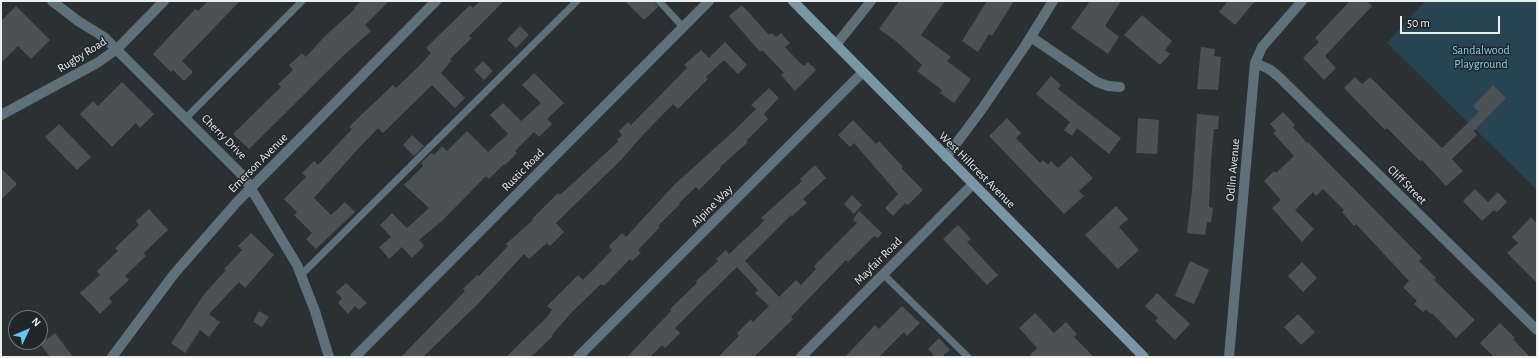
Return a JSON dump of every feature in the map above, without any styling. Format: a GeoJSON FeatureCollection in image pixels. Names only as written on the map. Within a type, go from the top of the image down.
{"type":"FeatureCollection","features":[{"type":"Feature","properties":{"kind":"street","name":"Cherry Drive"},"geometry":{"type":"LineString","coordinates":[[52,1],[78,21],[104,37],[239,172],[292,255],[315,311],[329,357]]}},
{"type":"Feature","properties":{"kind":"street","name":"Rugby Road"},"geometry":{"type":"LineString","coordinates":[[1,115],[97,63],[117,49],[164,1]]}},
{"type":"Feature","properties":{"kind":"street","name":"Emerson Avenue"},"geometry":{"type":"LineString","coordinates":[[112,357],[174,274],[237,202],[436,1]]}},
{"type":"Feature","properties":{"kind":"street","name":"Rustic Road"},"geometry":{"type":"LineString","coordinates":[[355,357],[709,1]]}},
{"type":"Feature","properties":{"kind":"street","name":"West Hillcrest Avenue"},"geometry":{"type":"LineString","coordinates":[[793,1],[1144,357]]}},
{"type":"Feature","properties":{"kind":"street"},"geometry":{"type":"LineString","coordinates":[[836,45],[871,1]]}},
{"type":"Feature","properties":{"kind":"street"},"geometry":{"type":"LineString","coordinates":[[946,157],[982,109],[1031,37],[1053,1]]}},
{"type":"Feature","properties":{"kind":"street","name":"Odlin Avenue"},"geometry":{"type":"LineString","coordinates":[[1229,357],[1255,63],[1262,47],[1302,1]]}},
{"type":"Feature","properties":{"kind":"street"},"geometry":{"type":"LineString","coordinates":[[1031,37],[1097,82],[1120,87]]}},
{"type":"Feature","properties":{"kind":"street","name":"Cliff Street"},"geometry":{"type":"LineString","coordinates":[[1255,63],[1269,69],[1278,76],[1537,330]]}},
{"type":"Feature","properties":{"kind":"street","name":"Alpine Way"},"geometry":{"type":"LineString","coordinates":[[578,357],[863,72]]}},
{"type":"Feature","properties":{"kind":"street","name":"Mayfair Road"},"geometry":{"type":"LineString","coordinates":[[800,357],[973,184]]}},
{"type":"Feature","properties":{"kind":"lane"},"geometry":{"type":"LineString","coordinates":[[186,118],[302,1]]}},
{"type":"Feature","properties":{"kind":"lane"},"geometry":{"type":"LineString","coordinates":[[301,275],[577,1]]}},
{"type":"Feature","properties":{"kind":"lane"},"geometry":{"type":"LineString","coordinates":[[658,1],[684,27]]}},
{"type":"Feature","properties":{"kind":"lane"},"geometry":{"type":"LineString","coordinates":[[883,274],[968,357]]}},
{"type":"Feature","properties":{"kind":"green space","name":"Sandalwood Playground"},"geometry":{"type":"Polygon","coordinates":[[[1425,1],[1537,1],[1537,190],[1387,43],[1425,1]]]}},
{"type":"Feature","properties":{"kind":"building"},"geometry":{"type":"Polygon","coordinates":[[[208,1],[240,1],[182,61],[193,72],[184,81],[173,70],[171,72],[153,54],[195,9],[198,11],[208,1]]]}},
{"type":"Feature","properties":{"kind":"building"},"geometry":{"type":"Polygon","coordinates":[[[361,1],[389,1],[365,25],[371,31],[343,56],[249,149],[233,134],[281,87],[278,84],[293,70],[289,65],[302,53],[306,57],[325,36],[355,9],[354,8],[361,1]]]}},
{"type":"Feature","properties":{"kind":"building"},"geometry":{"type":"Polygon","coordinates":[[[480,1],[504,1],[469,36],[472,38],[450,59],[452,60],[441,73],[465,98],[455,108],[432,85],[383,133],[378,128],[314,198],[331,215],[345,202],[355,212],[316,249],[306,239],[312,233],[294,215],[297,212],[284,199],[306,177],[302,173],[314,161],[318,165],[352,129],[349,127],[361,115],[393,85],[396,88],[431,53],[426,48],[470,5],[473,8],[480,1]]]}},
{"type":"Feature","properties":{"kind":"building"},"geometry":{"type":"Polygon","coordinates":[[[625,1],[654,1],[658,7],[644,20],[625,1]]]}},
{"type":"Feature","properties":{"kind":"building"},"geometry":{"type":"Polygon","coordinates":[[[899,1],[945,1],[921,35],[951,57],[947,61],[971,79],[954,103],[940,93],[942,90],[917,71],[922,65],[897,42],[879,29],[899,1]]]}},
{"type":"Feature","properties":{"kind":"building"},"geometry":{"type":"Polygon","coordinates":[[[987,1],[1014,1],[992,36],[989,34],[978,52],[962,41],[987,1]]]}},
{"type":"Feature","properties":{"kind":"building"},"geometry":{"type":"Polygon","coordinates":[[[1090,1],[1121,1],[1105,26],[1119,37],[1108,54],[1071,28],[1090,1]]]}},
{"type":"Feature","properties":{"kind":"building"},"geometry":{"type":"Polygon","coordinates":[[[1228,1],[1255,1],[1235,25],[1219,12],[1228,1]]]}},
{"type":"Feature","properties":{"kind":"building"},"geometry":{"type":"Polygon","coordinates":[[[1350,1],[1367,1],[1372,6],[1325,56],[1336,68],[1324,80],[1303,58],[1319,42],[1315,38],[1350,1]]]}},
{"type":"Feature","properties":{"kind":"building"},"geometry":{"type":"Polygon","coordinates":[[[742,5],[769,35],[772,33],[776,37],[781,33],[790,43],[785,47],[799,62],[804,66],[808,62],[816,70],[795,91],[781,75],[784,73],[762,50],[760,52],[729,16],[742,5]]]}},
{"type":"Feature","properties":{"kind":"building"},"geometry":{"type":"Polygon","coordinates":[[[16,6],[50,40],[31,59],[18,46],[1,63],[1,21],[16,6]]]}},
{"type":"Feature","properties":{"kind":"building"},"geometry":{"type":"Polygon","coordinates":[[[1142,15],[1172,41],[1165,50],[1170,54],[1160,65],[1124,35],[1142,15]]]}},
{"type":"Feature","properties":{"kind":"building"},"geometry":{"type":"Polygon","coordinates":[[[520,26],[529,35],[516,48],[507,39],[520,26]]]}},
{"type":"Feature","properties":{"kind":"building"},"geometry":{"type":"Polygon","coordinates":[[[725,42],[747,65],[738,74],[724,60],[706,77],[708,79],[678,109],[673,104],[622,159],[556,223],[564,232],[550,246],[547,243],[529,259],[524,254],[478,304],[423,357],[401,357],[465,291],[463,289],[477,275],[479,276],[508,246],[506,244],[533,220],[532,219],[558,193],[560,195],[619,141],[617,140],[622,135],[619,131],[628,122],[631,125],[687,68],[684,65],[701,50],[709,58],[725,42]]]}},
{"type":"Feature","properties":{"kind":"building"},"geometry":{"type":"Polygon","coordinates":[[[1201,47],[1215,49],[1214,56],[1221,57],[1218,90],[1197,89],[1201,47]]]}},
{"type":"Feature","properties":{"kind":"building"},"geometry":{"type":"Polygon","coordinates":[[[483,61],[493,71],[484,80],[474,70],[483,61]]]}},
{"type":"Feature","properties":{"kind":"building"},"geometry":{"type":"Polygon","coordinates":[[[534,73],[564,103],[547,119],[552,124],[539,137],[534,132],[515,151],[517,153],[505,165],[504,164],[489,179],[486,176],[442,221],[419,240],[424,246],[412,258],[402,247],[389,259],[379,247],[391,237],[380,225],[392,213],[407,228],[429,208],[404,185],[423,166],[421,163],[431,153],[434,155],[442,146],[447,151],[467,131],[488,152],[508,134],[490,115],[503,103],[521,121],[541,103],[522,85],[534,73]]]}},
{"type":"Feature","properties":{"kind":"building"},"geometry":{"type":"Polygon","coordinates":[[[1051,76],[1061,85],[1058,89],[1121,138],[1109,154],[1077,128],[1072,136],[1064,130],[1070,122],[1036,94],[1051,76]]]}},
{"type":"Feature","properties":{"kind":"building"},"geometry":{"type":"Polygon","coordinates":[[[1355,77],[1362,84],[1370,77],[1442,148],[1479,112],[1473,106],[1493,85],[1506,98],[1474,131],[1477,135],[1452,159],[1463,171],[1446,186],[1422,160],[1420,161],[1387,128],[1385,130],[1344,88],[1355,77]]]}},
{"type":"Feature","properties":{"kind":"building"},"geometry":{"type":"Polygon","coordinates":[[[122,82],[154,114],[140,128],[136,123],[112,147],[80,114],[93,101],[98,106],[122,82]]]}},
{"type":"Feature","properties":{"kind":"building"},"geometry":{"type":"Polygon","coordinates":[[[769,88],[779,98],[764,114],[768,119],[746,141],[748,142],[720,167],[721,168],[699,190],[696,187],[679,203],[680,204],[658,226],[660,227],[638,250],[641,253],[632,261],[630,259],[604,286],[601,284],[572,312],[552,335],[553,336],[531,357],[506,357],[547,317],[552,310],[547,306],[578,275],[583,280],[612,250],[609,246],[622,233],[626,237],[675,184],[756,109],[751,105],[769,88]]]}},
{"type":"Feature","properties":{"kind":"building"},"geometry":{"type":"Polygon","coordinates":[[[1283,112],[1295,125],[1293,127],[1307,143],[1308,142],[1422,258],[1419,261],[1436,278],[1434,280],[1475,320],[1456,338],[1432,313],[1431,314],[1426,309],[1423,312],[1414,304],[1417,301],[1403,287],[1409,281],[1356,224],[1354,226],[1342,212],[1344,210],[1323,189],[1316,196],[1313,192],[1295,210],[1314,229],[1302,242],[1272,208],[1281,200],[1264,181],[1274,171],[1276,173],[1294,156],[1273,133],[1276,131],[1270,124],[1283,112]]]}},
{"type":"Feature","properties":{"kind":"building"},"geometry":{"type":"Polygon","coordinates":[[[1197,114],[1219,116],[1218,129],[1214,129],[1211,161],[1209,207],[1213,208],[1211,223],[1207,222],[1205,235],[1187,233],[1192,191],[1197,114]]]}},
{"type":"Feature","properties":{"kind":"building"},"geometry":{"type":"Polygon","coordinates":[[[1007,118],[1021,133],[1016,138],[1040,163],[1043,160],[1048,165],[1051,161],[1058,168],[1071,156],[1093,178],[1079,191],[1084,196],[1064,214],[989,136],[1007,118]]]}},
{"type":"Feature","properties":{"kind":"building"},"geometry":{"type":"Polygon","coordinates":[[[1138,118],[1159,120],[1157,154],[1136,153],[1138,118]]]}},
{"type":"Feature","properties":{"kind":"building"},"geometry":{"type":"Polygon","coordinates":[[[853,120],[876,144],[879,141],[903,167],[901,168],[923,190],[908,205],[905,203],[893,216],[885,208],[898,194],[854,143],[850,147],[838,135],[853,120]]]}},
{"type":"Feature","properties":{"kind":"building"},"geometry":{"type":"Polygon","coordinates":[[[59,124],[91,157],[77,170],[45,137],[59,124]]]}},
{"type":"Feature","properties":{"kind":"building"},"geometry":{"type":"Polygon","coordinates":[[[412,135],[424,146],[414,156],[403,145],[412,135]]]}},
{"type":"Feature","properties":{"kind":"building"},"geometry":{"type":"Polygon","coordinates":[[[815,165],[826,178],[803,199],[807,203],[792,216],[791,215],[745,261],[779,297],[796,280],[801,285],[816,269],[814,266],[857,223],[853,220],[859,211],[882,233],[878,238],[874,236],[848,262],[846,260],[791,317],[793,319],[754,357],[718,357],[739,336],[737,333],[751,319],[753,322],[769,306],[755,293],[758,290],[737,267],[675,328],[680,333],[665,348],[662,345],[650,357],[627,357],[671,311],[670,309],[697,283],[696,281],[718,261],[716,259],[726,250],[729,254],[759,226],[764,220],[761,218],[802,181],[800,179],[815,165]]]}},
{"type":"Feature","properties":{"kind":"building"},"geometry":{"type":"Polygon","coordinates":[[[1,168],[17,184],[1,200],[1,168]]]}},
{"type":"Feature","properties":{"kind":"building"},"geometry":{"type":"Polygon","coordinates":[[[1475,189],[1488,202],[1498,192],[1507,202],[1497,212],[1494,210],[1482,221],[1463,201],[1475,189]]]}},
{"type":"Feature","properties":{"kind":"building"},"geometry":{"type":"Polygon","coordinates":[[[852,195],[862,205],[854,214],[844,204],[852,195]]]}},
{"type":"Feature","properties":{"kind":"building"},"geometry":{"type":"Polygon","coordinates":[[[1116,206],[1128,219],[1119,227],[1139,250],[1118,269],[1085,235],[1116,206]]]}},
{"type":"Feature","properties":{"kind":"building"},"geometry":{"type":"Polygon","coordinates":[[[149,209],[168,230],[144,253],[146,256],[125,276],[129,280],[109,298],[112,302],[100,314],[80,293],[100,275],[97,271],[118,251],[115,248],[139,225],[136,221],[149,209]]]}},
{"type":"Feature","properties":{"kind":"building"},"geometry":{"type":"Polygon","coordinates":[[[1531,217],[1537,224],[1537,283],[1507,253],[1518,243],[1512,237],[1531,217]]]}},
{"type":"Feature","properties":{"kind":"building"},"geometry":{"type":"Polygon","coordinates":[[[958,225],[971,239],[967,242],[998,275],[987,285],[943,239],[958,225]]]}},
{"type":"Feature","properties":{"kind":"building"},"geometry":{"type":"Polygon","coordinates":[[[251,233],[274,255],[245,288],[239,282],[209,314],[220,322],[209,337],[200,330],[185,353],[171,343],[205,293],[226,270],[224,269],[242,250],[238,246],[251,233]]]}},
{"type":"Feature","properties":{"kind":"building"},"geometry":{"type":"Polygon","coordinates":[[[1190,261],[1209,270],[1194,304],[1175,296],[1190,261]]]}},
{"type":"Feature","properties":{"kind":"building"},"geometry":{"type":"Polygon","coordinates":[[[1302,262],[1317,278],[1303,292],[1288,276],[1302,262]]]}},
{"type":"Feature","properties":{"kind":"building"},"geometry":{"type":"Polygon","coordinates":[[[346,283],[367,303],[359,310],[355,306],[348,314],[338,303],[342,298],[336,292],[346,283]]]}},
{"type":"Feature","properties":{"kind":"building"},"geometry":{"type":"Polygon","coordinates":[[[1157,293],[1190,324],[1175,340],[1155,321],[1158,318],[1145,306],[1157,293]]]}},
{"type":"Feature","properties":{"kind":"building"},"geometry":{"type":"Polygon","coordinates":[[[902,306],[920,323],[907,336],[904,332],[879,357],[845,357],[875,325],[879,329],[902,306]]]}},
{"type":"Feature","properties":{"kind":"building"},"geometry":{"type":"Polygon","coordinates":[[[259,311],[269,317],[262,327],[253,322],[259,311]]]}},
{"type":"Feature","properties":{"kind":"building"},"geometry":{"type":"Polygon","coordinates":[[[1035,313],[1054,333],[1066,322],[1077,334],[1074,337],[1094,357],[1028,357],[1037,348],[1019,328],[1035,313]]]}},
{"type":"Feature","properties":{"kind":"building"},"geometry":{"type":"Polygon","coordinates":[[[1298,314],[1315,332],[1301,345],[1284,327],[1298,314]]]}},
{"type":"Feature","properties":{"kind":"building"},"geometry":{"type":"Polygon","coordinates":[[[1500,323],[1515,338],[1513,339],[1530,357],[1494,357],[1480,343],[1500,323]]]}},
{"type":"Feature","properties":{"kind":"building"},"geometry":{"type":"Polygon","coordinates":[[[55,333],[73,357],[50,357],[45,350],[48,350],[48,338],[55,333]]]}},
{"type":"Feature","properties":{"kind":"building"},"geometry":{"type":"Polygon","coordinates":[[[939,338],[950,350],[942,357],[935,357],[928,349],[939,338]]]}}]}
